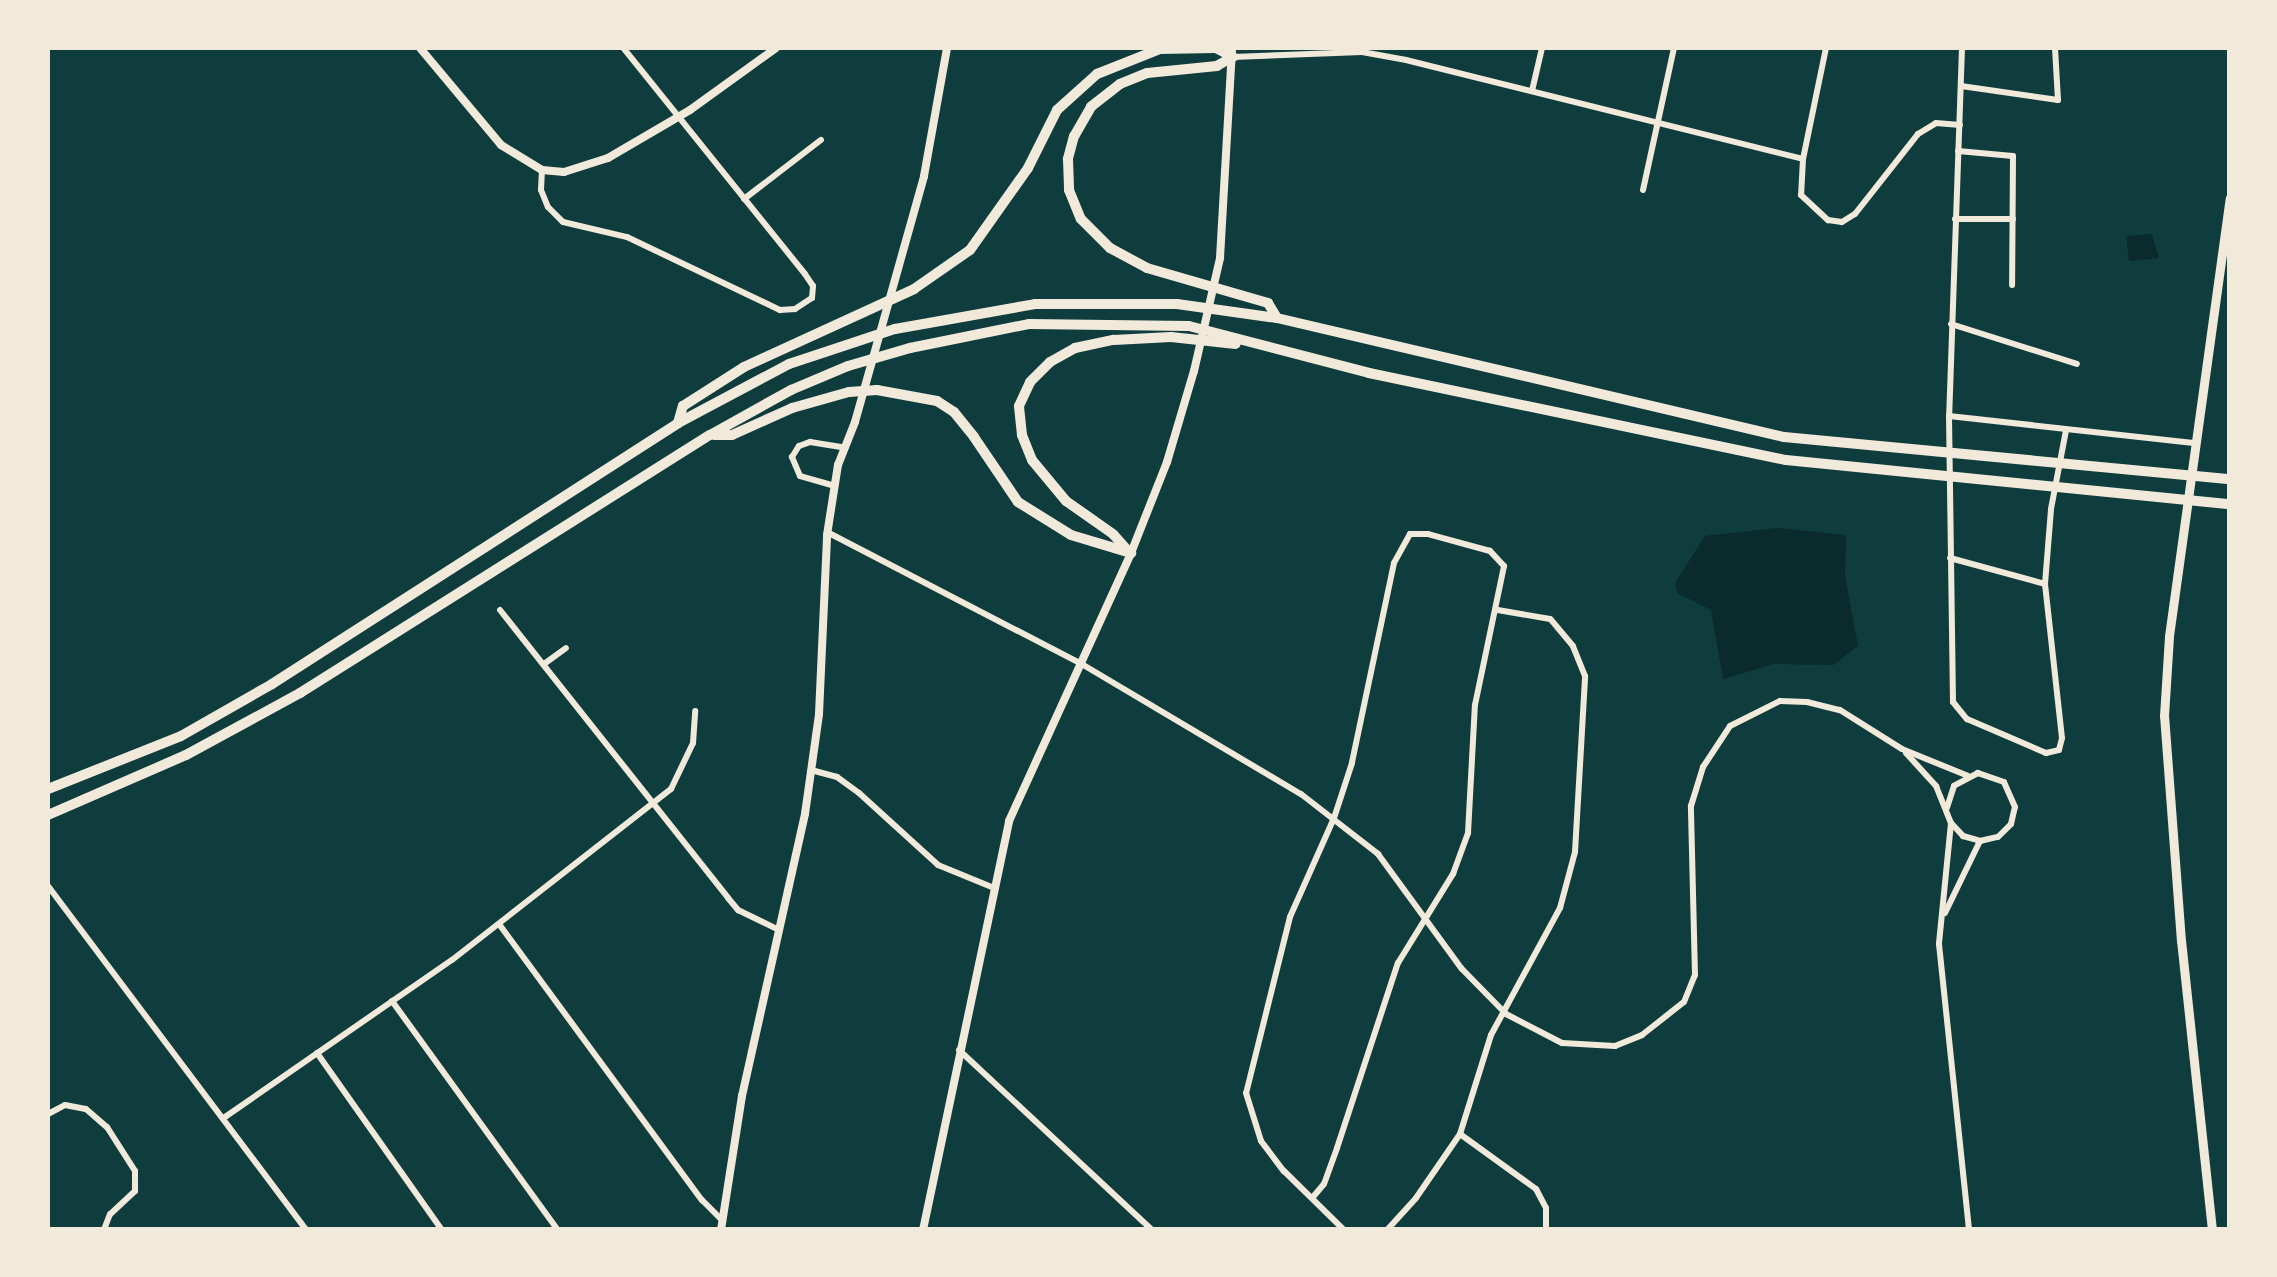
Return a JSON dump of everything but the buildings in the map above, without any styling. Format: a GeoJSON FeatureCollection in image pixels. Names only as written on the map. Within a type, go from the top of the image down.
{"type":"FeatureCollection","features":[{"type":"Feature","properties":{"kind":"highway"},"geometry":{"type":"LineString","coordinates":[[678,423],[683,406],[744,368],[914,288],[970,250],[1028,168],[1057,110],[1097,74],[1160,49],[1216,48],[1233,52]]}},
{"type":"Feature","properties":{"kind":"highway"},"geometry":{"type":"LineString","coordinates":[[1233,52],[1217,66],[1146,73],[1120,84],[1091,108],[1074,136],[1068,159],[1068,190],[1081,219],[1110,248],[1147,268],[1268,303],[1277,318]]}},
{"type":"Feature","properties":{"kind":"highway"},"geometry":{"type":"LineString","coordinates":[[48,788],[181,736],[272,684],[678,423],[817,353],[895,328],[1034,304],[1177,304],[1277,318],[1784,437],[2230,478]]}},
{"type":"Feature","properties":{"kind":"highway"},"geometry":{"type":"LineString","coordinates":[[48,815],[186,755],[300,693],[710,435],[791,390],[848,366],[1029,324],[1189,326],[1656,435],[1786,460],[2230,504]]}},
{"type":"Feature","properties":{"kind":"highway"},"geometry":{"type":"LineString","coordinates":[[1131,554],[1047,482],[1032,460],[1022,435],[1019,406],[1030,382],[1050,362],[1075,348],[1114,340],[1172,336],[1273,348]]}},
{"type":"Feature","properties":{"kind":"highway"},"geometry":{"type":"LineString","coordinates":[[710,435],[732,435],[792,408],[849,392],[877,390],[937,401],[954,412],[1018,502],[1070,535],[1131,554]]}},
{"type":"Feature","properties":{"kind":"main road"},"geometry":{"type":"LineString","coordinates":[[420,48],[500,146],[542,170],[585,168],[677,115],[776,48]]}},
{"type":"Feature","properties":{"kind":"main road"},"geometry":{"type":"LineString","coordinates":[[722,1225],[742,1096],[810,770],[818,714],[827,532],[842,447],[858,410],[932,142],[947,48]]}},
{"type":"Feature","properties":{"kind":"main road"},"geometry":{"type":"LineString","coordinates":[[923,1230],[1009,821],[1131,554],[1168,462],[1194,371],[1220,258],[1233,52]]}},
{"type":"Feature","properties":{"kind":"main road"},"geometry":{"type":"LineString","coordinates":[[2212,1230],[2180,940],[2164,716],[2169,636],[2230,198]]}},
{"type":"Feature","properties":{"kind":"street"},"geometry":{"type":"LineString","coordinates":[[542,170],[541,190],[548,208],[563,222],[627,237],[780,310],[806,304],[813,286],[623,48]]}},
{"type":"Feature","properties":{"kind":"street"},"geometry":{"type":"LineString","coordinates":[[1532,91],[1542,48]]}},
{"type":"Feature","properties":{"kind":"street"},"geometry":{"type":"LineString","coordinates":[[1643,190],[1674,48]]}},
{"type":"Feature","properties":{"kind":"street"},"geometry":{"type":"LineString","coordinates":[[1826,48],[1804,158],[1801,195],[1828,220],[1842,222],[1855,214],[1918,134],[1936,123],[1960,125]]}},
{"type":"Feature","properties":{"kind":"street"},"geometry":{"type":"LineString","coordinates":[[1962,48],[1949,416],[1953,702],[1958,712],[2046,753],[2058,750],[2062,738],[2045,584],[2051,509],[2066,430]]}},
{"type":"Feature","properties":{"kind":"street"},"geometry":{"type":"LineString","coordinates":[[1961,86],[2058,100],[2055,48]]}},
{"type":"Feature","properties":{"kind":"street"},"geometry":{"type":"LineString","coordinates":[[1233,52],[1362,52],[1804,158]]}},
{"type":"Feature","properties":{"kind":"street"},"geometry":{"type":"LineString","coordinates":[[744,198],[821,140]]}},
{"type":"Feature","properties":{"kind":"street"},"geometry":{"type":"LineString","coordinates":[[1958,151],[2014,156],[2012,285]]}},
{"type":"Feature","properties":{"kind":"street"},"geometry":{"type":"LineString","coordinates":[[1955,218],[2013,219]]}},
{"type":"Feature","properties":{"kind":"street"},"geometry":{"type":"LineString","coordinates":[[1951,324],[2076,364]]}},
{"type":"Feature","properties":{"kind":"street"},"geometry":{"type":"LineString","coordinates":[[1949,416],[2194,443]]}},
{"type":"Feature","properties":{"kind":"street"},"geometry":{"type":"LineString","coordinates":[[835,486],[804,479],[794,470],[792,456],[796,449],[810,442],[842,447]]}},
{"type":"Feature","properties":{"kind":"street"},"geometry":{"type":"LineString","coordinates":[[827,532],[1080,663],[1248,760],[1334,818],[1378,854],[1462,969],[1506,1012],[1534,1032],[1562,1044],[1615,1046],[1642,1034],[1684,1002],[1696,975],[1691,806],[1703,767],[1730,726],[1780,701],[1840,710],[1902,749],[1968,776],[1996,777],[2014,798],[2014,816],[2005,832],[1980,841],[1963,836],[1951,824]]}},
{"type":"Feature","properties":{"kind":"street"},"geometry":{"type":"LineString","coordinates":[[1313,1197],[1324,1184],[1398,964],[1453,874],[1468,833],[1474,705],[1498,610],[1504,566],[1490,551],[1428,534],[1410,534],[1401,544],[1378,620],[1352,763],[1334,818],[1290,917],[1246,1093],[1261,1141],[1313,1197],[1344,1230]]}},
{"type":"Feature","properties":{"kind":"street"},"geometry":{"type":"LineString","coordinates":[[1950,558],[2045,584]]}},
{"type":"Feature","properties":{"kind":"street"},"geometry":{"type":"LineString","coordinates":[[500,610],[738,910],[779,930]]}},
{"type":"Feature","properties":{"kind":"street"},"geometry":{"type":"LineString","coordinates":[[1388,1230],[1460,1134],[1478,1068],[1560,908],[1575,852],[1585,676],[1573,646],[1550,619],[1498,610]]}},
{"type":"Feature","properties":{"kind":"street"},"geometry":{"type":"LineString","coordinates":[[544,664],[566,648]]}},
{"type":"Feature","properties":{"kind":"street"},"geometry":{"type":"LineString","coordinates":[[225,1118],[500,924],[672,789],[694,742],[696,711]]}},
{"type":"Feature","properties":{"kind":"street"},"geometry":{"type":"LineString","coordinates":[[1902,749],[1936,786],[1951,824],[1939,944],[1968,1230]]}},
{"type":"Feature","properties":{"kind":"street"},"geometry":{"type":"LineString","coordinates":[[810,770],[837,778],[859,793],[938,865],[992,888]]}},
{"type":"Feature","properties":{"kind":"street"},"geometry":{"type":"LineString","coordinates":[[1947,808],[1954,786],[1968,776]]}},
{"type":"Feature","properties":{"kind":"street"},"geometry":{"type":"LineString","coordinates":[[1942,918],[1980,841]]}},
{"type":"Feature","properties":{"kind":"street"},"geometry":{"type":"LineString","coordinates":[[48,886],[306,1230]]}},
{"type":"Feature","properties":{"kind":"street"},"geometry":{"type":"LineString","coordinates":[[500,924],[722,1225]]}},
{"type":"Feature","properties":{"kind":"street"},"geometry":{"type":"LineString","coordinates":[[392,1002],[558,1230]]}},
{"type":"Feature","properties":{"kind":"street"},"geometry":{"type":"LineString","coordinates":[[958,1050],[1152,1230]]}},
{"type":"Feature","properties":{"kind":"street"},"geometry":{"type":"LineString","coordinates":[[317,1054],[442,1230]]}},
{"type":"Feature","properties":{"kind":"street"},"geometry":{"type":"LineString","coordinates":[[48,1114],[65,1105],[86,1109],[106,1127],[134,1171],[135,1191],[110,1214],[104,1230]]}},
{"type":"Feature","properties":{"kind":"street"},"geometry":{"type":"LineString","coordinates":[[1460,1134],[1536,1190],[1546,1208],[1546,1230]]}},
{"type":"Feature","properties":{"kind":"water"},"geometry":{"type":"Polygon","coordinates":[[[2152,234],[2159,258],[2129,261],[2126,236],[2152,234]]]}},
{"type":"Feature","properties":{"kind":"water"},"geometry":{"type":"Polygon","coordinates":[[[1777,528],[1846,535],[1845,576],[1858,646],[1833,665],[1774,664],[1723,679],[1711,610],[1677,593],[1675,583],[1705,536],[1777,528]]]}}]}
